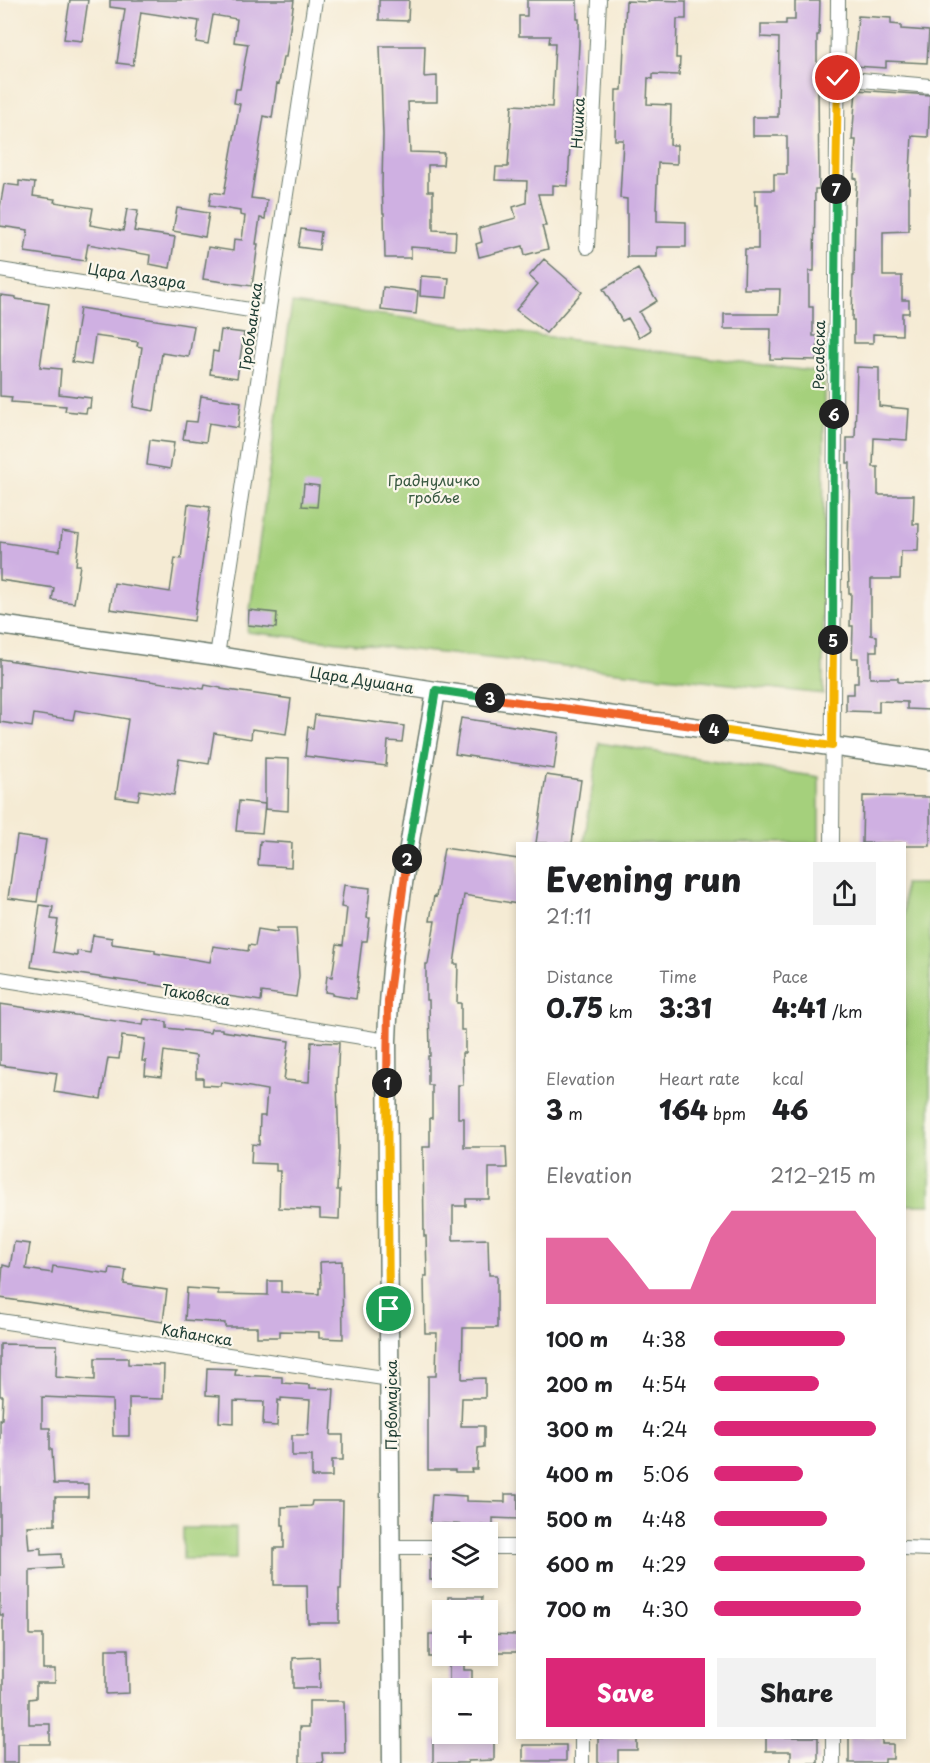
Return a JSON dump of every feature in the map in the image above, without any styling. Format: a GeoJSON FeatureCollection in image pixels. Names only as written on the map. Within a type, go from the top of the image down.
{"type":"FeatureCollection","features":[{"type":"Feature","properties":{"kind":"street","name":"Гробљанска"},"geometry":{"type":"LineString","coordinates":[[217,656],[315,0]]}},
{"type":"Feature","properties":{"kind":"street","name":"Нишка"},"geometry":{"type":"LineString","coordinates":[[587,247],[599,0]]}},
{"type":"Feature","properties":{"kind":"street","name":"Ресавска"},"geometry":{"type":"LineString","coordinates":[[832,842],[838,0]]}},
{"type":"Feature","properties":{"kind":"street"},"geometry":{"type":"LineString","coordinates":[[838,78],[930,86]]}},
{"type":"Feature","properties":{"kind":"street","name":"Цара Лазара"},"geometry":{"type":"LineString","coordinates":[[0,270],[268,313]]}},
{"type":"Feature","properties":{"kind":"street","name":"Цара Душана"},"geometry":{"type":"LineString","coordinates":[[0,625],[930,760]]}},
{"type":"Feature","properties":{"kind":"street","name":"Првомајска"},"geometry":{"type":"LineString","coordinates":[[392,1763],[387,1041],[390,991],[404,880],[436,690]]}},
{"type":"Feature","properties":{"kind":"street","name":"Таковска"},"geometry":{"type":"LineString","coordinates":[[0,979],[387,1041]]}},
{"type":"Feature","properties":{"kind":"street","name":"Каћанска"},"geometry":{"type":"LineString","coordinates":[[0,1321],[390,1379]]}},
{"type":"Feature","properties":{"kind":"street"},"geometry":{"type":"LineString","coordinates":[[390,1547],[432,1547]]}},
{"type":"Feature","properties":{"kind":"street"},"geometry":{"type":"LineString","coordinates":[[498,1547],[516,1547]]}},
{"type":"Feature","properties":{"kind":"street"},"geometry":{"type":"LineString","coordinates":[[906,1548],[930,1549]]}},
{"type":"Feature","properties":{"kind":"street"},"geometry":{"type":"LineString","coordinates":[[582,1739],[582,1763]]}},
{"type":"Feature","properties":{"kind":"street"},"geometry":{"type":"LineString","coordinates":[[833,1739],[833,1763]]}},
{"type":"Feature","properties":{"kind":"green space","name":"Граднуличко гробље"},"geometry":{"type":"Polygon","coordinates":[[[292,303],[824,373],[823,694],[247,632],[292,303]]]}},
{"type":"Feature","properties":{"kind":"green space"},"geometry":{"type":"Polygon","coordinates":[[[599,743],[819,777],[819,842],[584,842],[599,743]]]}},
{"type":"Feature","properties":{"kind":"green space"},"geometry":{"type":"Polygon","coordinates":[[[906,884],[930,884],[930,1205],[906,1205],[906,884]]]}},
{"type":"Feature","properties":{"kind":"green space"},"geometry":{"type":"Polygon","coordinates":[[[183,1528],[236,1528],[236,1559],[183,1559],[183,1528]]]}},
{"type":"Feature","properties":{"kind":"building"},"geometry":{"type":"Polygon","coordinates":[[[70,0],[88,0],[82,41],[64,39],[70,0]]]}},
{"type":"Feature","properties":{"kind":"building"},"geometry":{"type":"Polygon","coordinates":[[[110,0],[294,0],[286,57],[283,57],[279,84],[277,83],[272,118],[264,116],[251,198],[267,200],[265,219],[260,218],[252,286],[203,279],[208,247],[233,251],[234,239],[242,240],[245,216],[240,215],[240,211],[209,206],[211,192],[224,194],[240,104],[234,103],[236,89],[240,89],[248,44],[234,42],[237,19],[213,15],[208,44],[196,42],[199,21],[141,12],[133,65],[117,63],[125,9],[110,7],[110,0]]]}},
{"type":"Feature","properties":{"kind":"building"},"geometry":{"type":"Polygon","coordinates":[[[379,0],[409,0],[408,21],[379,20],[379,0]]]}},
{"type":"Feature","properties":{"kind":"building"},"geometry":{"type":"Polygon","coordinates":[[[527,0],[577,0],[579,43],[576,104],[572,104],[568,186],[553,185],[553,194],[538,194],[546,226],[542,226],[548,249],[525,255],[523,246],[479,257],[476,244],[482,242],[479,228],[516,218],[513,207],[526,203],[527,181],[495,180],[496,167],[508,167],[512,105],[552,107],[555,43],[549,43],[550,36],[519,36],[519,16],[527,16],[527,0]]]}},
{"type":"Feature","properties":{"kind":"building"},"geometry":{"type":"Polygon","coordinates":[[[649,0],[686,1],[686,19],[677,19],[676,58],[680,58],[679,75],[653,74],[653,79],[648,78],[647,104],[671,105],[670,145],[677,145],[677,164],[658,163],[657,221],[686,222],[686,247],[657,247],[657,257],[627,257],[627,199],[620,198],[623,140],[615,140],[616,90],[622,90],[626,1],[649,2],[649,0]]]}},
{"type":"Feature","properties":{"kind":"building"},"geometry":{"type":"Polygon","coordinates":[[[795,1],[820,1],[819,35],[817,35],[819,189],[815,189],[814,271],[809,271],[809,307],[813,307],[813,336],[818,336],[817,360],[770,359],[771,329],[724,329],[724,314],[779,314],[780,289],[744,289],[745,249],[758,249],[758,205],[755,205],[755,190],[774,190],[774,174],[787,174],[787,136],[753,136],[753,117],[778,117],[779,38],[761,37],[761,24],[786,24],[786,20],[795,20],[795,1]]]}},
{"type":"Feature","properties":{"kind":"building"},"geometry":{"type":"Polygon","coordinates":[[[858,16],[891,18],[891,24],[901,25],[901,29],[929,31],[927,63],[886,61],[886,68],[854,66],[858,16]]]}},
{"type":"Feature","properties":{"kind":"building"},"geometry":{"type":"Polygon","coordinates":[[[380,46],[425,46],[424,77],[437,76],[437,102],[408,102],[410,152],[444,153],[443,165],[428,165],[428,191],[433,191],[433,230],[456,231],[455,250],[411,247],[411,258],[385,258],[380,46]]]}},
{"type":"Feature","properties":{"kind":"building"},"geometry":{"type":"Polygon","coordinates":[[[856,90],[930,95],[928,137],[912,136],[909,231],[883,232],[883,276],[902,276],[902,300],[909,300],[909,313],[902,313],[902,335],[873,334],[873,343],[854,343],[854,320],[852,320],[857,179],[854,178],[856,140],[852,140],[856,90]]]}},
{"type":"Feature","properties":{"kind":"building"},"geometry":{"type":"Polygon","coordinates":[[[19,181],[35,183],[33,196],[93,208],[90,225],[123,231],[127,209],[138,211],[134,231],[175,237],[170,268],[149,264],[150,255],[88,244],[85,261],[25,252],[28,230],[0,226],[0,207],[4,184],[19,186],[19,181]]]}},
{"type":"Feature","properties":{"kind":"building"},"geometry":{"type":"Polygon","coordinates":[[[177,208],[209,213],[205,237],[173,231],[177,208]]]}},
{"type":"Feature","properties":{"kind":"building"},"geometry":{"type":"Polygon","coordinates":[[[301,229],[321,232],[319,250],[298,247],[301,229]]]}},
{"type":"Feature","properties":{"kind":"building"},"geometry":{"type":"Polygon","coordinates":[[[544,259],[582,292],[546,333],[516,310],[538,284],[529,276],[544,259]]]}},
{"type":"Feature","properties":{"kind":"building"},"geometry":{"type":"Polygon","coordinates":[[[638,269],[657,301],[639,312],[650,330],[639,337],[628,318],[622,321],[603,289],[638,269]]]}},
{"type":"Feature","properties":{"kind":"building"},"geometry":{"type":"Polygon","coordinates":[[[421,276],[449,278],[447,298],[420,296],[421,276]]]}},
{"type":"Feature","properties":{"kind":"building"},"geometry":{"type":"Polygon","coordinates":[[[383,287],[418,291],[416,314],[381,310],[383,287]]]}},
{"type":"Feature","properties":{"kind":"building"},"geometry":{"type":"Polygon","coordinates":[[[0,295],[49,304],[40,367],[61,369],[59,394],[91,398],[90,408],[87,408],[86,413],[65,411],[66,406],[11,402],[12,397],[0,396],[0,295]]]}},
{"type":"Feature","properties":{"kind":"building"},"geometry":{"type":"Polygon","coordinates":[[[80,308],[194,326],[189,357],[162,353],[154,411],[133,407],[142,347],[137,346],[138,342],[95,336],[91,365],[72,362],[80,308]]]}},
{"type":"Feature","properties":{"kind":"building"},"geometry":{"type":"Polygon","coordinates":[[[221,330],[244,333],[237,378],[210,374],[213,351],[218,352],[221,330]]]}},
{"type":"Feature","properties":{"kind":"building"},"geometry":{"type":"Polygon","coordinates":[[[857,367],[879,368],[879,406],[909,409],[907,440],[874,438],[873,467],[878,467],[878,495],[914,495],[913,524],[919,524],[918,551],[901,551],[900,579],[871,579],[871,635],[877,636],[877,651],[870,651],[870,678],[898,678],[898,682],[930,683],[930,710],[907,709],[907,702],[879,701],[879,712],[846,711],[846,694],[854,694],[854,683],[858,683],[858,658],[852,658],[853,626],[850,626],[851,593],[849,593],[848,550],[850,463],[847,463],[847,438],[855,438],[857,367]]]}},
{"type":"Feature","properties":{"kind":"building"},"geometry":{"type":"Polygon","coordinates":[[[201,396],[241,402],[238,428],[209,423],[206,442],[183,439],[186,421],[197,422],[201,396]]]}},
{"type":"Feature","properties":{"kind":"building"},"geometry":{"type":"Polygon","coordinates":[[[150,440],[174,443],[170,469],[147,465],[150,440]]]}},
{"type":"Feature","properties":{"kind":"building"},"geometry":{"type":"Polygon","coordinates":[[[304,484],[319,486],[317,507],[302,506],[304,484]]]}},
{"type":"Feature","properties":{"kind":"building"},"geometry":{"type":"Polygon","coordinates":[[[188,504],[210,507],[194,621],[110,609],[114,583],[170,592],[175,558],[181,559],[188,504]]]}},
{"type":"Feature","properties":{"kind":"building"},"geometry":{"type":"Polygon","coordinates":[[[62,531],[80,534],[76,565],[80,565],[74,603],[52,600],[54,588],[0,580],[0,542],[60,551],[62,531]]]}},
{"type":"Feature","properties":{"kind":"building"},"geometry":{"type":"Polygon","coordinates":[[[249,610],[277,613],[276,628],[248,625],[249,610]]]}},
{"type":"Feature","properties":{"kind":"building"},"geometry":{"type":"Polygon","coordinates":[[[0,659],[204,689],[205,685],[291,699],[286,734],[252,729],[251,739],[214,733],[209,764],[179,759],[174,795],[140,790],[138,800],[116,797],[128,719],[75,710],[73,720],[34,714],[32,727],[0,722],[0,659]]]}},
{"type":"Feature","properties":{"kind":"building"},"geometry":{"type":"Polygon","coordinates":[[[315,715],[404,726],[402,742],[388,741],[386,766],[305,756],[308,727],[313,728],[315,715]]]}},
{"type":"Feature","properties":{"kind":"building"},"geometry":{"type":"Polygon","coordinates":[[[461,718],[559,733],[554,769],[455,754],[461,718]]]}},
{"type":"Feature","properties":{"kind":"building"},"geometry":{"type":"Polygon","coordinates":[[[265,758],[289,759],[288,811],[265,809],[265,758]]]}},
{"type":"Feature","properties":{"kind":"building"},"geometry":{"type":"Polygon","coordinates":[[[546,775],[581,780],[572,842],[536,842],[546,775]]]}},
{"type":"Feature","properties":{"kind":"building"},"geometry":{"type":"Polygon","coordinates":[[[863,796],[930,797],[930,846],[906,846],[906,842],[862,842],[863,796]]]}},
{"type":"Feature","properties":{"kind":"building"},"geometry":{"type":"Polygon","coordinates":[[[239,801],[265,804],[262,833],[236,831],[239,801]]]}},
{"type":"Feature","properties":{"kind":"building"},"geometry":{"type":"Polygon","coordinates":[[[17,836],[46,840],[37,902],[8,898],[17,836]]]}},
{"type":"Feature","properties":{"kind":"building"},"geometry":{"type":"Polygon","coordinates":[[[260,841],[292,843],[291,867],[258,865],[260,841]]]}},
{"type":"Feature","properties":{"kind":"building"},"geometry":{"type":"Polygon","coordinates":[[[444,848],[516,859],[516,904],[464,895],[454,964],[458,964],[457,1003],[461,1003],[461,1030],[465,1030],[465,1053],[462,1053],[463,1085],[458,1085],[458,1118],[464,1118],[464,1147],[506,1147],[507,1168],[489,1168],[489,1199],[466,1199],[466,1206],[453,1206],[453,1240],[488,1239],[489,1275],[497,1275],[497,1328],[463,1328],[462,1379],[485,1378],[485,1398],[462,1398],[461,1426],[484,1426],[484,1447],[478,1448],[477,1469],[471,1469],[472,1472],[428,1470],[428,1376],[436,1376],[437,1333],[425,1333],[424,1276],[427,1276],[423,1147],[430,1147],[430,1118],[432,1118],[432,1085],[428,1085],[428,1056],[430,1056],[426,964],[428,964],[435,921],[430,921],[434,896],[436,897],[444,848]]]}},
{"type":"Feature","properties":{"kind":"building"},"geometry":{"type":"Polygon","coordinates":[[[344,885],[370,888],[367,918],[370,918],[367,941],[362,941],[356,999],[325,992],[327,976],[332,977],[337,944],[343,945],[347,908],[341,907],[344,885]]]}},
{"type":"Feature","properties":{"kind":"building"},"geometry":{"type":"Polygon","coordinates":[[[40,905],[53,907],[51,919],[58,920],[53,952],[77,956],[77,951],[90,953],[93,935],[112,938],[112,944],[155,950],[155,953],[210,962],[213,946],[248,951],[249,945],[255,946],[258,929],[277,932],[277,928],[296,928],[299,976],[296,997],[262,992],[261,1001],[31,967],[40,905]]]}},
{"type":"Feature","properties":{"kind":"building"},"geometry":{"type":"Polygon","coordinates":[[[0,1004],[143,1025],[144,1019],[167,1022],[167,1028],[210,1033],[211,1029],[222,1029],[222,1031],[289,1041],[284,1080],[309,1082],[311,1042],[339,1043],[337,1190],[340,1190],[339,1219],[320,1218],[320,1210],[279,1208],[280,1171],[276,1171],[276,1164],[251,1163],[252,1144],[259,1145],[260,1116],[265,1116],[267,1090],[221,1082],[220,1086],[203,1085],[203,1078],[196,1078],[196,1056],[164,1051],[161,1077],[145,1075],[146,1061],[142,1061],[145,1039],[122,1036],[119,1059],[108,1058],[101,1099],[54,1092],[57,1073],[0,1065],[0,1004]]]}},
{"type":"Feature","properties":{"kind":"building"},"geometry":{"type":"Polygon","coordinates":[[[14,1242],[30,1244],[26,1269],[52,1273],[53,1266],[109,1274],[110,1268],[126,1270],[124,1284],[167,1290],[163,1322],[0,1298],[3,1265],[10,1267],[14,1242]]]}},
{"type":"Feature","properties":{"kind":"building"},"geometry":{"type":"Polygon","coordinates":[[[342,1261],[343,1339],[319,1338],[319,1332],[280,1331],[280,1337],[257,1337],[257,1327],[225,1327],[225,1323],[185,1320],[187,1288],[218,1290],[218,1294],[268,1295],[268,1281],[281,1281],[281,1292],[319,1294],[319,1288],[321,1288],[320,1262],[342,1261]]]}},
{"type":"Feature","properties":{"kind":"building"},"geometry":{"type":"Polygon","coordinates":[[[0,1344],[57,1345],[56,1377],[95,1380],[95,1358],[128,1358],[128,1364],[164,1365],[163,1399],[129,1398],[129,1436],[113,1436],[112,1400],[42,1397],[42,1428],[50,1428],[54,1484],[88,1484],[88,1497],[55,1497],[55,1525],[27,1526],[29,1549],[41,1548],[41,1555],[61,1554],[62,1568],[30,1570],[30,1635],[43,1635],[43,1669],[55,1669],[55,1683],[36,1683],[36,1698],[29,1699],[29,1724],[50,1724],[50,1744],[18,1744],[18,1763],[3,1763],[0,1419],[2,1419],[3,1396],[0,1396],[0,1344]]]}},
{"type":"Feature","properties":{"kind":"building"},"geometry":{"type":"Polygon","coordinates":[[[207,1368],[236,1369],[235,1375],[282,1377],[282,1383],[334,1389],[331,1435],[343,1435],[343,1460],[332,1460],[332,1477],[312,1477],[312,1456],[292,1456],[292,1435],[308,1435],[310,1400],[281,1398],[281,1401],[278,1400],[277,1426],[263,1425],[264,1402],[234,1401],[234,1423],[219,1422],[220,1396],[206,1395],[207,1368]]]}},
{"type":"Feature","properties":{"kind":"building"},"geometry":{"type":"Polygon","coordinates":[[[432,1494],[466,1496],[466,1501],[505,1502],[505,1494],[516,1494],[516,1519],[493,1518],[493,1522],[430,1523],[432,1494]]]}},
{"type":"Feature","properties":{"kind":"building"},"geometry":{"type":"Polygon","coordinates":[[[312,1501],[343,1501],[339,1623],[308,1623],[307,1585],[274,1585],[274,1548],[284,1548],[282,1507],[311,1506],[312,1501]]]}},
{"type":"Feature","properties":{"kind":"building"},"geometry":{"type":"Polygon","coordinates":[[[430,1558],[432,1558],[432,1580],[430,1580],[430,1558]]]}},
{"type":"Feature","properties":{"kind":"building"},"geometry":{"type":"Polygon","coordinates":[[[448,1597],[482,1597],[482,1600],[448,1600],[448,1597]]]}},
{"type":"Feature","properties":{"kind":"building"},"geometry":{"type":"Polygon","coordinates":[[[429,1634],[432,1634],[432,1657],[429,1657],[429,1634]]]}},
{"type":"Feature","properties":{"kind":"building"},"geometry":{"type":"Polygon","coordinates":[[[498,1634],[516,1635],[516,1652],[498,1652],[498,1634]]]}},
{"type":"Feature","properties":{"kind":"building"},"geometry":{"type":"Polygon","coordinates":[[[106,1649],[128,1649],[129,1693],[106,1694],[106,1649]]]}},
{"type":"Feature","properties":{"kind":"building"},"geometry":{"type":"Polygon","coordinates":[[[319,1657],[320,1688],[293,1688],[293,1658],[319,1657]]]}},
{"type":"Feature","properties":{"kind":"building"},"geometry":{"type":"Polygon","coordinates":[[[449,1666],[464,1666],[464,1670],[472,1670],[472,1678],[449,1678],[449,1666]]]}},
{"type":"Feature","properties":{"kind":"building"},"geometry":{"type":"Polygon","coordinates":[[[309,1701],[344,1701],[345,1753],[322,1753],[323,1763],[300,1763],[300,1727],[309,1727],[309,1701]]]}},
{"type":"Feature","properties":{"kind":"building"},"geometry":{"type":"Polygon","coordinates":[[[598,1739],[637,1739],[637,1750],[618,1750],[618,1763],[598,1763],[598,1739]]]}},
{"type":"Feature","properties":{"kind":"building"},"geometry":{"type":"Polygon","coordinates":[[[766,1739],[818,1739],[818,1763],[791,1763],[791,1751],[766,1751],[766,1739]]]}},
{"type":"Feature","properties":{"kind":"building"},"geometry":{"type":"Polygon","coordinates":[[[849,1739],[882,1739],[882,1744],[893,1744],[893,1759],[885,1759],[885,1763],[849,1763],[849,1739]]]}},
{"type":"Feature","properties":{"kind":"building"},"geometry":{"type":"Polygon","coordinates":[[[433,1744],[494,1744],[494,1760],[433,1763],[433,1744]]]}},
{"type":"Feature","properties":{"kind":"building"},"geometry":{"type":"Polygon","coordinates":[[[523,1745],[566,1745],[566,1761],[523,1761],[523,1745]]]}},
{"type":"Feature","properties":{"kind":"route"},"geometry":{"type":"LineString","coordinates":[[389,1309],[388,1001],[404,880],[436,690],[832,746],[838,78]]}}]}
